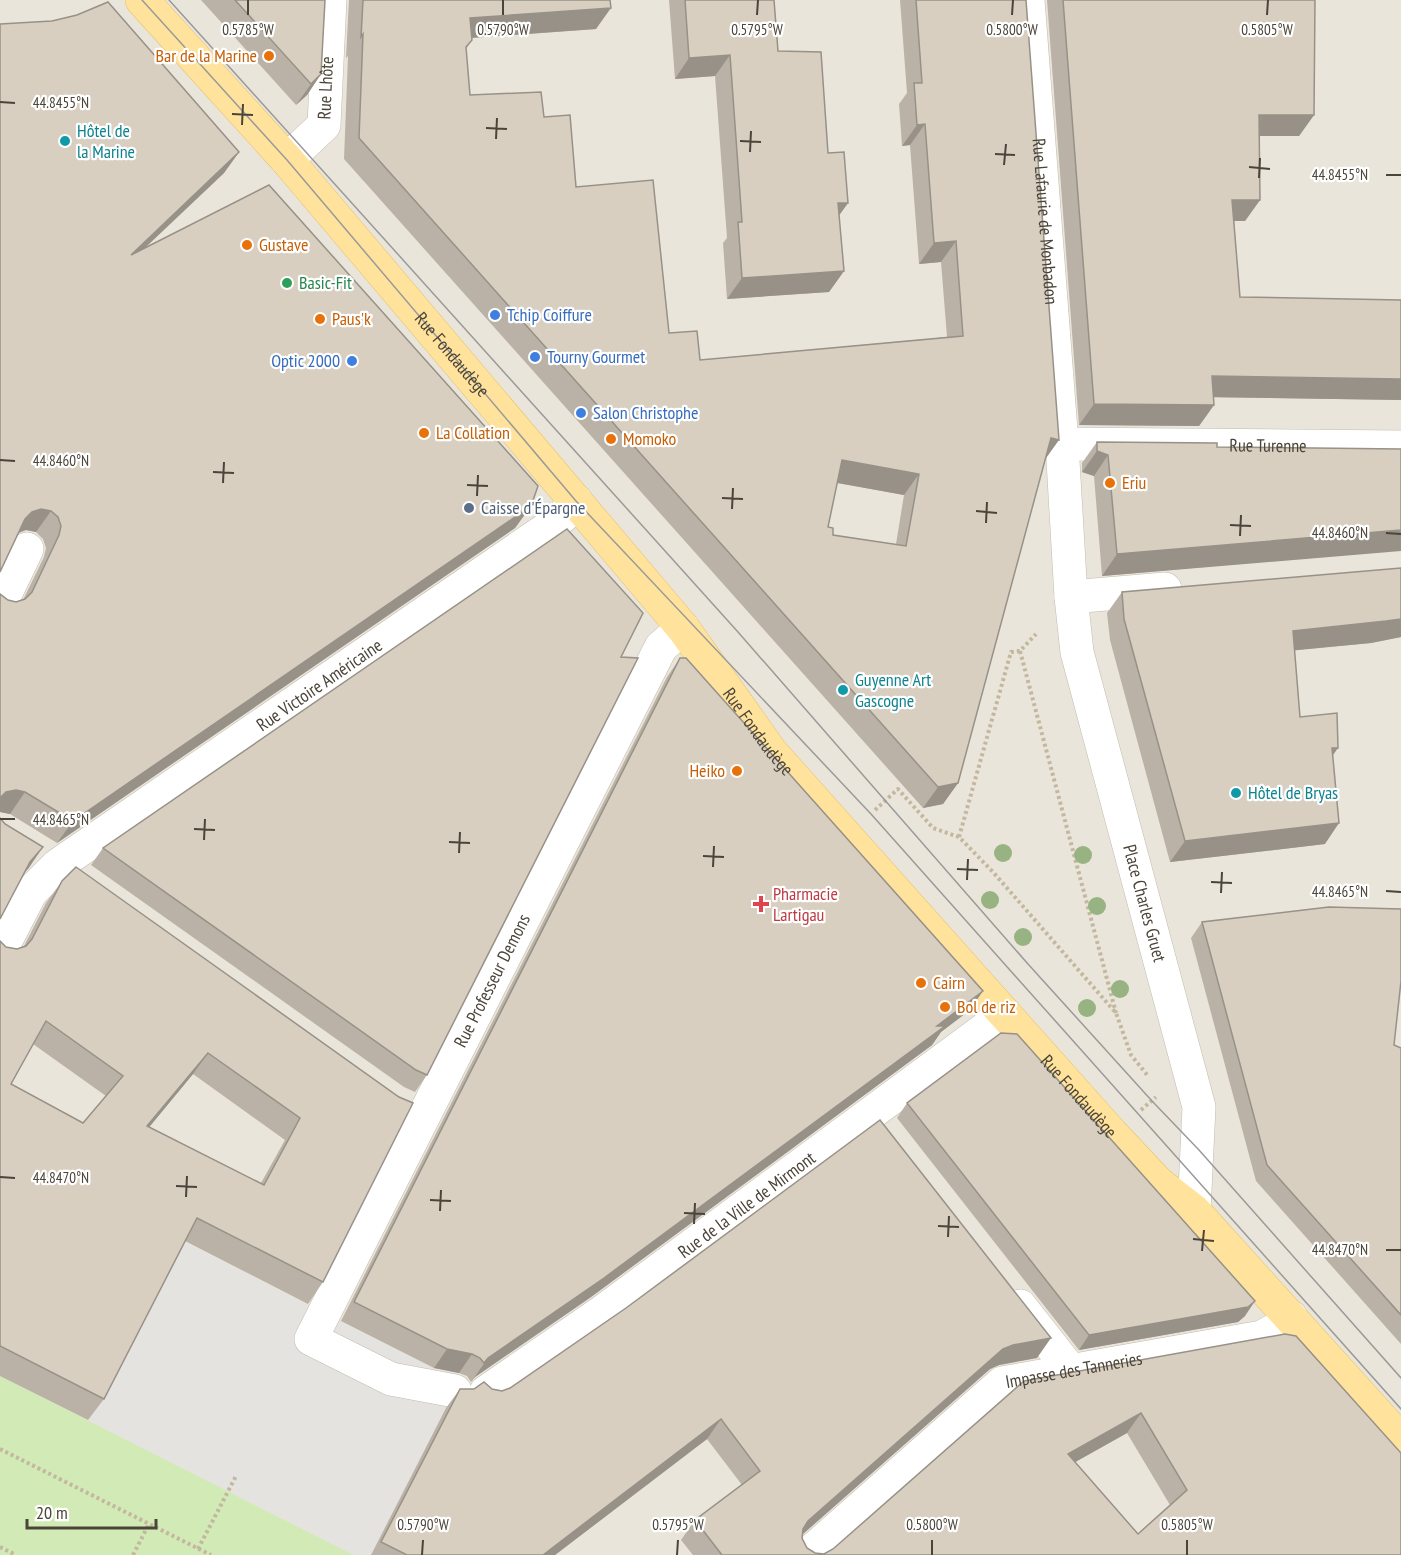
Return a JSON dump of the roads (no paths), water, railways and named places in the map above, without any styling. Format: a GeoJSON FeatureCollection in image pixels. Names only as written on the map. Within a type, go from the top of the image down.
{"type":"FeatureCollection","features":[{"type":"Feature","properties":{"kind":"main road","name":"Rue Fondaudège"},"geometry":{"type":"LineString","coordinates":[[142,0],[287,160],[683,628],[771,752],[1112,1134],[1158,1183],[1194,1211],[1401,1440]]}},
{"type":"Feature","properties":{"kind":"street","name":"Rue Lhôte"},"geometry":{"type":"LineString","coordinates":[[287,160],[324,125],[330,0]]}},
{"type":"Feature","properties":{"kind":"street","name":"Rue Lafaurie de Monbadon"},"geometry":{"type":"LineString","coordinates":[[1028,0],[1062,444]]}},
{"type":"Feature","properties":{"kind":"street","name":"Rue Turenne"},"geometry":{"type":"LineString","coordinates":[[1062,444],[1401,447]]}},
{"type":"Feature","properties":{"kind":"street","name":"Place Charles Gruet"},"geometry":{"type":"LineString","coordinates":[[1062,444],[1071,597],[1077,652],[1199,1107],[1194,1211]]}},
{"type":"Feature","properties":{"kind":"street","name":"Rue Victoire Américaine"},"geometry":{"type":"LineString","coordinates":[[0,952],[31,892],[59,866],[551,526],[576,501]]}},
{"type":"Feature","properties":{"kind":"street"},"geometry":{"type":"LineString","coordinates":[[0,605],[27,549]]}},
{"type":"Feature","properties":{"kind":"street"},"geometry":{"type":"LineString","coordinates":[[1071,597],[1199,586]]}},
{"type":"Feature","properties":{"kind":"street","name":"Rue Professeur Demons"},"geometry":{"type":"LineString","coordinates":[[391,1380],[311,1339],[409,1110],[661,647],[683,628]]}},
{"type":"Feature","properties":{"kind":"street","name":"Rue de la Ville de Mirmont"},"geometry":{"type":"LineString","coordinates":[[391,1380],[470,1392],[602,1312],[985,1029],[1004,1012]]}},
{"type":"Feature","properties":{"kind":"street"},"geometry":{"type":"LineString","coordinates":[[870,1114],[891,1141]]}},
{"type":"Feature","properties":{"kind":"street"},"geometry":{"type":"LineString","coordinates":[[999,1279],[1071,1371]]}},
{"type":"Feature","properties":{"kind":"street","name":"Impasse des Tanneries"},"geometry":{"type":"LineString","coordinates":[[807,1555],[1002,1383],[1262,1337],[1280,1327],[1291,1317]]}},
{"type":"Feature","properties":{"kind":"tram line"},"geometry":{"type":"LineString","coordinates":[[142,0],[287,160],[576,501],[871,814],[1401,1409]]}},
{"type":"Feature","properties":{"kind":"tram line"},"geometry":{"type":"LineString","coordinates":[[169,0],[738,632],[1028,964],[1199,1150],[1401,1378]]}},
{"type":"Feature","properties":{"kind":"place","name":"Bar de la Marine"},"geometry":{"type":"Point","coordinates":[269,56]}},
{"type":"Feature","properties":{"kind":"place","name":"Hôtel de la Marine"},"geometry":{"type":"Point","coordinates":[65,141]}},
{"type":"Feature","properties":{"kind":"place","name":"Gustave"},"geometry":{"type":"Point","coordinates":[247,245]}},
{"type":"Feature","properties":{"kind":"place","name":"Basic-Fit"},"geometry":{"type":"Point","coordinates":[287,283]}},
{"type":"Feature","properties":{"kind":"place","name":"Tchip Coiffure"},"geometry":{"type":"Point","coordinates":[495,315]}},
{"type":"Feature","properties":{"kind":"place","name":"Paus'k"},"geometry":{"type":"Point","coordinates":[320,319]}},
{"type":"Feature","properties":{"kind":"place","name":"Tourny Gourmet"},"geometry":{"type":"Point","coordinates":[535,357]}},
{"type":"Feature","properties":{"kind":"place","name":"Optic 2000"},"geometry":{"type":"Point","coordinates":[352,361]}},
{"type":"Feature","properties":{"kind":"place","name":"Salon Christophe"},"geometry":{"type":"Point","coordinates":[581,413]}},
{"type":"Feature","properties":{"kind":"place","name":"La Collation"},"geometry":{"type":"Point","coordinates":[424,433]}},
{"type":"Feature","properties":{"kind":"place","name":"Momoko"},"geometry":{"type":"Point","coordinates":[611,439]}},
{"type":"Feature","properties":{"kind":"place","name":"Eriu"},"geometry":{"type":"Point","coordinates":[1110,483]}},
{"type":"Feature","properties":{"kind":"place","name":"Caisse d'Épargne"},"geometry":{"type":"Point","coordinates":[469,508]}},
{"type":"Feature","properties":{"kind":"place","name":"Guyenne Art Gascogne"},"geometry":{"type":"Point","coordinates":[843,690]}},
{"type":"Feature","properties":{"kind":"place","name":"Heiko"},"geometry":{"type":"Point","coordinates":[737,771]}},
{"type":"Feature","properties":{"kind":"place","name":"Hôtel de Bryas"},"geometry":{"type":"Point","coordinates":[1236,793]}},
{"type":"Feature","properties":{"kind":"place","name":"Pharmacie Lartigau"},"geometry":{"type":"Point","coordinates":[761,904]}},
{"type":"Feature","properties":{"kind":"place","name":"Cairn"},"geometry":{"type":"Point","coordinates":[921,983]}},
{"type":"Feature","properties":{"kind":"place","name":"Bol de riz"},"geometry":{"type":"Point","coordinates":[945,1007]}}]}
